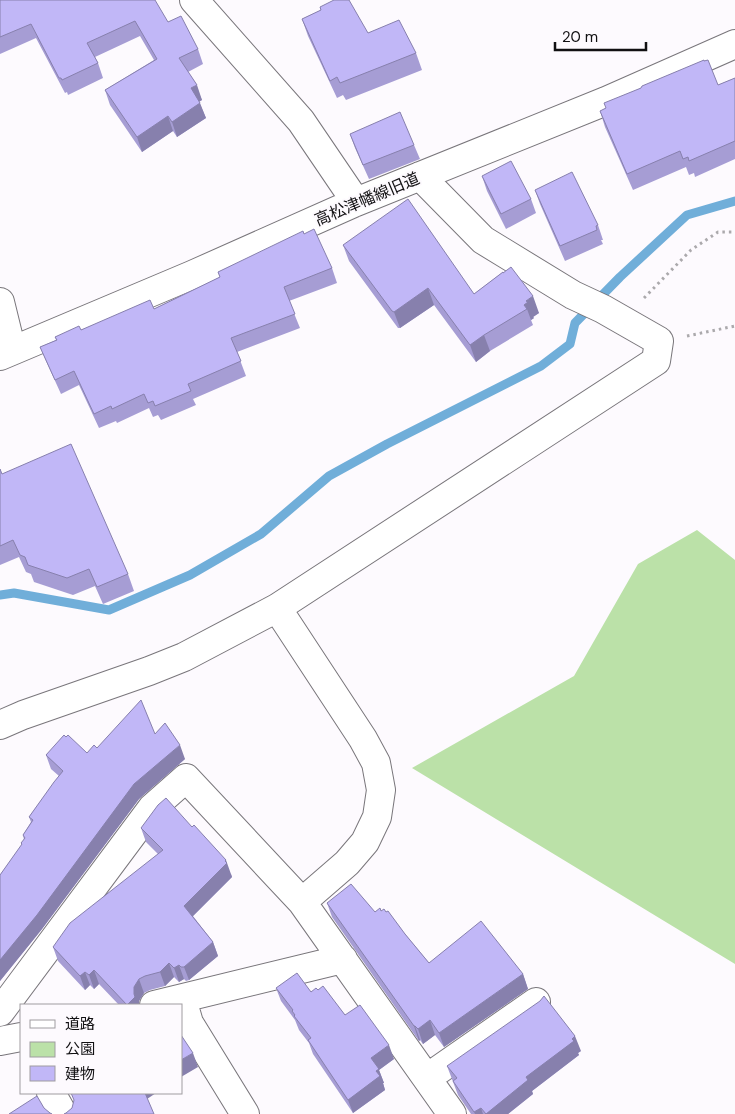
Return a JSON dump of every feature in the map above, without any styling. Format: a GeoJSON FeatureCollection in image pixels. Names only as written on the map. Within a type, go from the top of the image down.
{"type":"FeatureCollection","features":[{"type":"Feature","properties":{"kind":"street"},"geometry":{"type":"LineString","coordinates":[[194,0],[301,121],[356,202]]}},
{"type":"Feature","properties":{"kind":"street","name":"高松津幡線旧道"},"geometry":{"type":"LineString","coordinates":[[6,353],[192,275],[356,202],[606,101],[735,44]]}},
{"type":"Feature","properties":{"kind":"street"},"geometry":{"type":"LineString","coordinates":[[0,725],[184,657],[277,608],[656,361],[659,341],[573,294],[483,240],[420,176]]}},
{"type":"Feature","properties":{"kind":"street"},"geometry":{"type":"LineString","coordinates":[[0,302],[6,353]]}},
{"type":"Feature","properties":{"kind":"street"},"geometry":{"type":"LineString","coordinates":[[277,608],[363,739],[376,763],[380,790],[377,817],[365,842],[347,862],[302,902]]}},
{"type":"Feature","properties":{"kind":"street"},"geometry":{"type":"LineString","coordinates":[[0,1012],[152,808],[186,778],[302,902],[452,1114]]}},
{"type":"Feature","properties":{"kind":"street"},"geometry":{"type":"LineString","coordinates":[[158,1004],[344,960]]}},
{"type":"Feature","properties":{"kind":"street"},"geometry":{"type":"LineString","coordinates":[[182,998],[189,1023],[245,1114]]}},
{"type":"Feature","properties":{"kind":"street"},"geometry":{"type":"LineString","coordinates":[[427,1078],[536,1002]]}},
{"type":"Feature","properties":{"kind":"street"},"geometry":{"type":"LineString","coordinates":[[52,1094],[63,1114]]}},
{"type":"Feature","properties":{"kind":"path"},"geometry":{"type":"LineString","coordinates":[[644,298],[691,250],[718,232],[735,232]]}},
{"type":"Feature","properties":{"kind":"path"},"geometry":{"type":"LineString","coordinates":[[659,341],[735,326]]}},
{"type":"Feature","properties":{"kind":"green space"},"geometry":{"type":"Polygon","coordinates":[[[697,530],[735,560],[735,964],[412,768],[574,676],[638,564],[697,530]]]}},
{"type":"Feature","properties":{"kind":"building"},"geometry":{"type":"Polygon","coordinates":[[[0,0],[155,0],[168,22],[181,16],[198,49],[179,58],[197,85],[191,88],[200,103],[172,122],[168,116],[137,137],[105,90],[157,59],[135,21],[87,43],[98,63],[62,80],[59,78],[31,24],[0,37],[0,0]]]}},
{"type":"Feature","properties":{"kind":"building"},"geometry":{"type":"Polygon","coordinates":[[[334,0],[349,0],[368,33],[399,20],[416,53],[340,83],[337,77],[330,81],[302,19],[321,10],[320,7],[334,0]]]}},
{"type":"Feature","properties":{"kind":"building"},"geometry":{"type":"Polygon","coordinates":[[[704,60],[708,60],[718,85],[735,78],[735,141],[689,161],[688,157],[683,159],[680,151],[627,174],[600,111],[606,108],[604,103],[704,60]]]}},
{"type":"Feature","properties":{"kind":"building"},"geometry":{"type":"Polygon","coordinates":[[[400,112],[414,145],[363,165],[350,134],[400,112]]]}},
{"type":"Feature","properties":{"kind":"building"},"geometry":{"type":"Polygon","coordinates":[[[511,161],[531,199],[501,214],[482,176],[511,161]]]}},
{"type":"Feature","properties":{"kind":"building"},"geometry":{"type":"Polygon","coordinates":[[[572,172],[598,225],[596,226],[597,230],[560,246],[535,190],[572,172]]]}},
{"type":"Feature","properties":{"kind":"building"},"geometry":{"type":"Polygon","coordinates":[[[408,199],[474,294],[511,267],[533,296],[524,305],[527,309],[470,345],[428,288],[394,312],[392,311],[343,245],[408,199]]]}},
{"type":"Feature","properties":{"kind":"building"},"geometry":{"type":"Polygon","coordinates":[[[314,229],[332,268],[284,287],[295,314],[231,338],[241,361],[188,384],[191,391],[155,406],[153,401],[148,403],[144,394],[112,409],[111,406],[94,414],[74,371],[55,380],[40,347],[57,340],[55,337],[79,326],[81,330],[150,300],[154,309],[220,277],[218,272],[303,231],[304,234],[314,229]]]}},
{"type":"Feature","properties":{"kind":"building"},"geometry":{"type":"Polygon","coordinates":[[[71,444],[128,574],[97,587],[89,569],[67,578],[28,565],[25,557],[20,555],[13,540],[0,546],[0,469],[2,474],[71,444]]]}},
{"type":"Feature","properties":{"kind":"building"},"geometry":{"type":"Polygon","coordinates":[[[141,700],[155,734],[165,723],[180,745],[134,784],[37,915],[0,960],[0,875],[25,838],[23,835],[33,820],[29,817],[63,771],[46,755],[64,735],[66,737],[68,735],[87,753],[94,745],[97,748],[141,700]]]}},
{"type":"Feature","properties":{"kind":"building"},"geometry":{"type":"Polygon","coordinates":[[[166,798],[192,827],[194,825],[227,863],[184,906],[213,942],[184,967],[179,965],[174,968],[169,963],[160,972],[139,979],[134,987],[135,997],[126,1004],[94,970],[89,975],[85,972],[80,976],[53,947],[70,923],[163,850],[141,828],[158,805],[166,798]]]}},
{"type":"Feature","properties":{"kind":"building"},"geometry":{"type":"Polygon","coordinates":[[[351,884],[375,912],[380,908],[381,911],[384,909],[386,912],[388,911],[429,963],[481,921],[523,974],[439,1033],[430,1020],[418,1029],[327,903],[351,884]]]}},
{"type":"Feature","properties":{"kind":"building"},"geometry":{"type":"Polygon","coordinates":[[[297,973],[311,992],[323,986],[345,1015],[360,1005],[389,1045],[371,1058],[379,1069],[376,1071],[380,1076],[348,1100],[308,1040],[311,1038],[294,1016],[293,1010],[276,988],[297,973]]]}},
{"type":"Feature","properties":{"kind":"building"},"geometry":{"type":"Polygon","coordinates":[[[544,996],[575,1036],[572,1039],[574,1041],[526,1077],[528,1080],[486,1114],[481,1108],[474,1112],[453,1081],[457,1078],[447,1066],[540,1001],[544,996]]]}},
{"type":"Feature","properties":{"kind":"building"},"geometry":{"type":"Polygon","coordinates":[[[182,1036],[193,1053],[182,1059],[182,1036]]]}},
{"type":"Feature","properties":{"kind":"building"},"geometry":{"type":"Polygon","coordinates":[[[71,1094],[145,1094],[154,1114],[64,1114],[72,1108],[74,1100],[71,1094]]]}},
{"type":"Feature","properties":{"kind":"building"},"geometry":{"type":"Polygon","coordinates":[[[37,1096],[44,1108],[52,1114],[9,1114],[37,1096]]]}},
{"type":"Feature","properties":{"kind":"waterway"},"geometry":{"type":"LineString","coordinates":[[0,595],[14,593],[109,610],[190,575],[261,534],[329,476],[387,444],[541,366],[570,344],[575,323],[620,277],[687,215],[735,201]]}}]}
